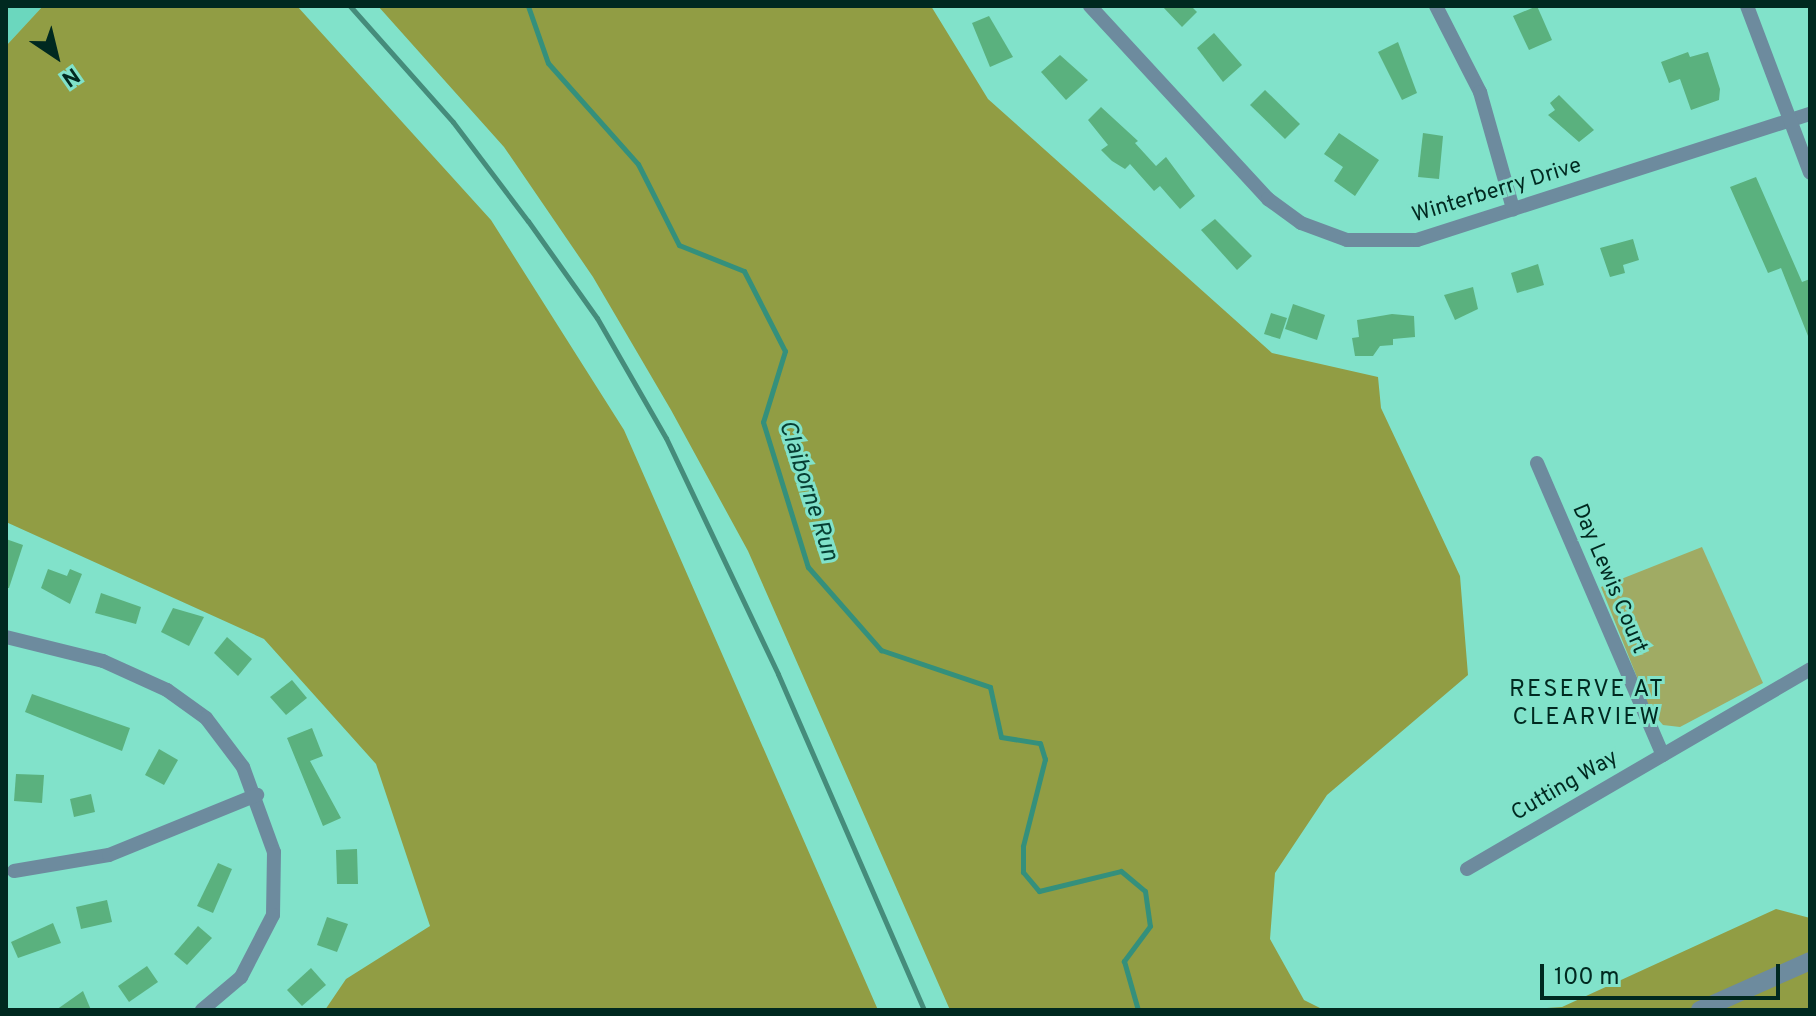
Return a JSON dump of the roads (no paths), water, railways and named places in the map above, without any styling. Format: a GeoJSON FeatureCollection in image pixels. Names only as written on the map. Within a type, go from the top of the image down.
{"type":"FeatureCollection","features":[{"type":"Feature","properties":{"kind":"street","name":"Winterberry Drive"},"geometry":{"type":"LineString","coordinates":[[1090,6],[1268,199],[1301,223],[1347,240],[1397,243],[1810,114]]}},
{"type":"Feature","properties":{"kind":"street"},"geometry":{"type":"LineString","coordinates":[[1436,6],[1480,92],[1513,209]]}},
{"type":"Feature","properties":{"kind":"street"},"geometry":{"type":"LineString","coordinates":[[1747,6],[1787,122],[1810,173]]}},
{"type":"Feature","properties":{"kind":"street","name":"Day Lewis Court"},"geometry":{"type":"LineString","coordinates":[[1537,463],[1663,755]]}},
{"type":"Feature","properties":{"kind":"street"},"geometry":{"type":"LineString","coordinates":[[6,637],[103,661],[167,690],[197,710],[226,741],[257,795],[274,852],[273,915],[241,977],[202,1010]]}},
{"type":"Feature","properties":{"kind":"street","name":"Cutting Way"},"geometry":{"type":"LineString","coordinates":[[1467,869],[1810,669]]}},
{"type":"Feature","properties":{"kind":"street"},"geometry":{"type":"LineString","coordinates":[[14,871],[109,855],[257,795]]}},
{"type":"Feature","properties":{"kind":"street"},"geometry":{"type":"LineString","coordinates":[[1700,1010],[1810,961]]}},
{"type":"Feature","properties":{"kind":"waterway","name":"Claiborne Run"},"geometry":{"type":"LineString","coordinates":[[528,6],[548,63],[638,164],[679,245],[744,271],[785,351],[763,422],[808,567],[881,650],[990,687],[1001,737],[1040,743],[1045,759],[1023,846],[1023,872],[1039,891],[1121,871],[1145,891],[1150,926],[1124,961],[1138,1010]]}},
{"type":"Feature","properties":{"kind":"railway"},"geometry":{"type":"LineString","coordinates":[[350,6],[453,122],[528,221],[597,318],[666,438],[778,674],[924,1010]]}},
{"type":"Feature","properties":{"kind":"district","name":"RESERVE AT CLEARVIEW"},"geometry":{"type":"Point","coordinates":[1587,705]}}]}
